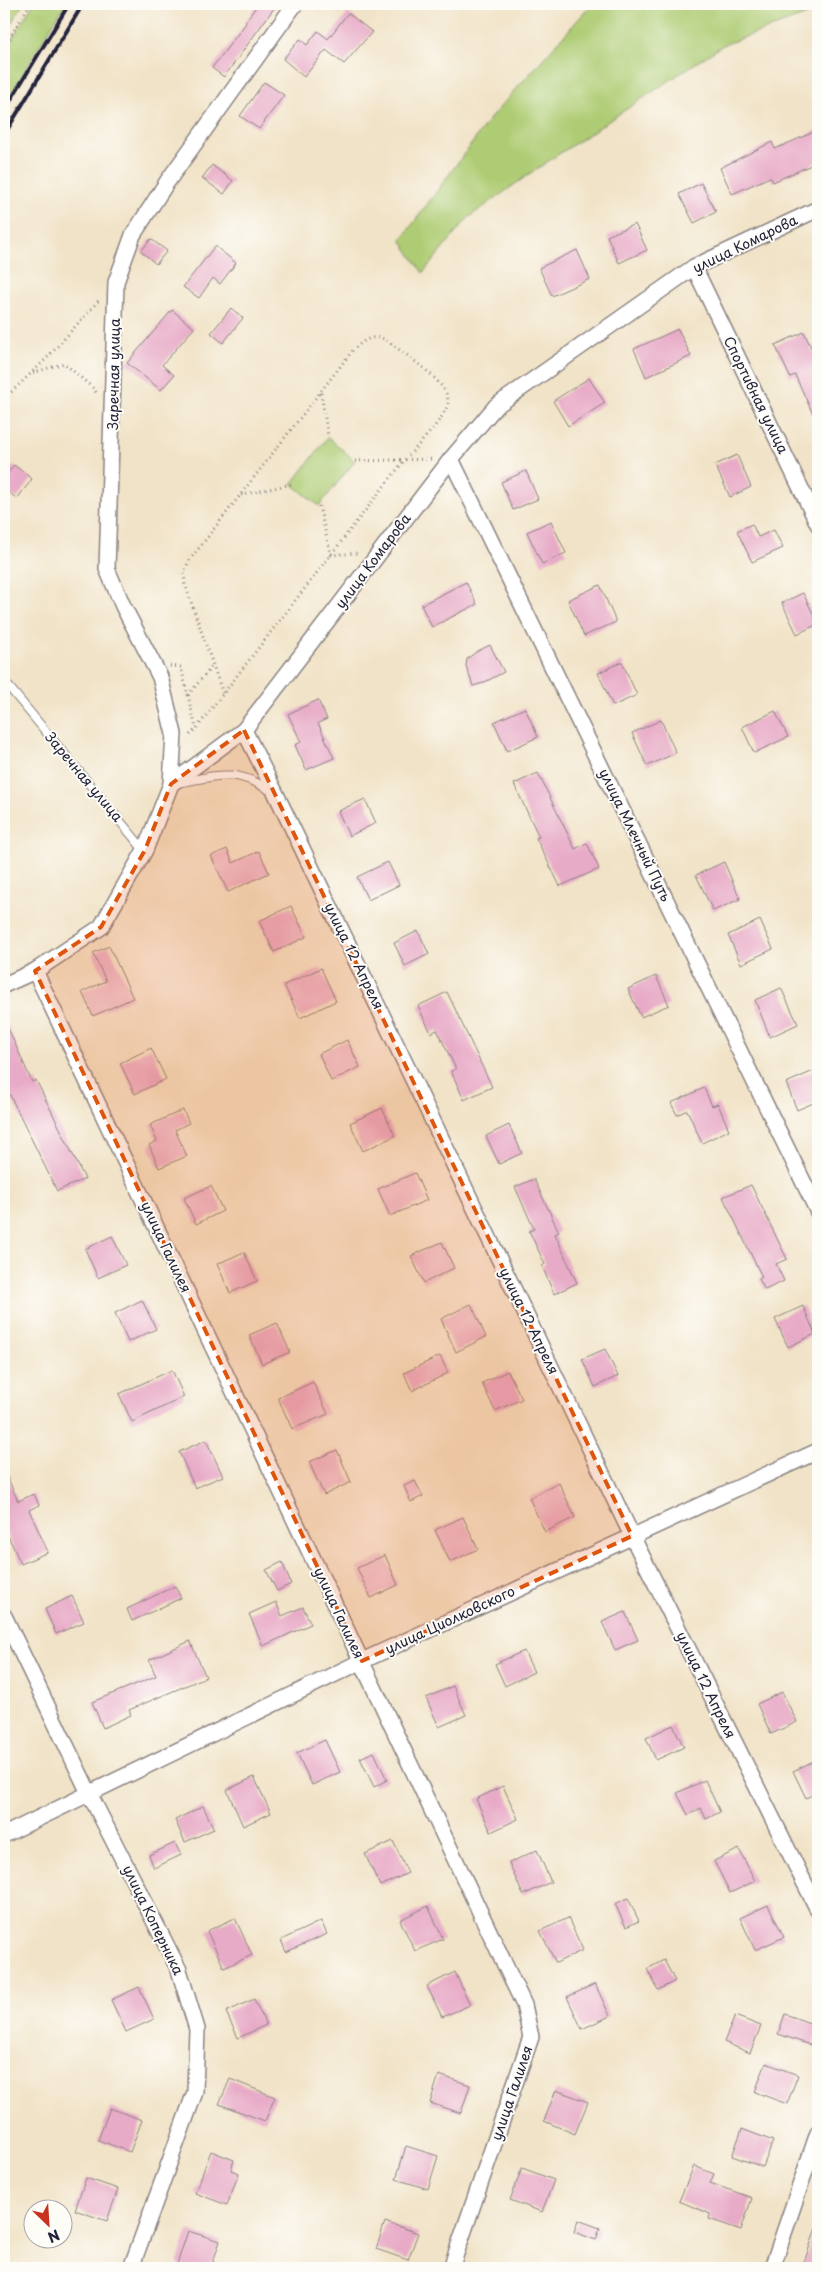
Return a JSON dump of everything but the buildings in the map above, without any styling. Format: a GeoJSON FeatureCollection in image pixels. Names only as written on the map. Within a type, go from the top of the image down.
{"type":"FeatureCollection","features":[{"type":"Feature","properties":{"kind":"street","name":"Заречная улица"},"geometry":{"type":"LineString","coordinates":[[170,784],[174,734],[160,677],[124,606],[108,569],[116,282],[133,235],[167,182],[295,4]]}},
{"type":"Feature","properties":{"kind":"street","name":"улица Комарова"},"geometry":{"type":"LineString","coordinates":[[170,784],[244,730],[452,458],[496,406],[694,267],[818,209]]}},
{"type":"Feature","properties":{"kind":"street","name":"Спортивная улица"},"geometry":{"type":"LineString","coordinates":[[694,267],[818,524]]}},
{"type":"Feature","properties":{"kind":"street","name":"улица Млечный Путь"},"geometry":{"type":"LineString","coordinates":[[452,458],[818,1212]]}},
{"type":"Feature","properties":{"kind":"street","name":"улица 12 Апреля"},"geometry":{"type":"LineString","coordinates":[[244,730],[632,1536],[818,1910]]}},
{"type":"Feature","properties":{"kind":"street"},"geometry":{"type":"LineString","coordinates":[[4,985],[35,970],[101,927],[144,850],[170,784]]}},
{"type":"Feature","properties":{"kind":"street","name":"улица Галилея"},"geometry":{"type":"LineString","coordinates":[[35,970],[524,2004],[531,2037],[451,2268]]}},
{"type":"Feature","properties":{"kind":"street","name":"улица Циолковского"},"geometry":{"type":"LineString","coordinates":[[4,1836],[362,1661],[818,1450]]}},
{"type":"Feature","properties":{"kind":"street","name":"улица Коперника"},"geometry":{"type":"LineString","coordinates":[[4,1616],[179,1970],[198,2029],[195,2092],[131,2268]]}},
{"type":"Feature","properties":{"kind":"street"},"geometry":{"type":"LineString","coordinates":[[772,2268],[818,2136]]}},
{"type":"Feature","properties":{"kind":"lane","name":"Заречная улица"},"geometry":{"type":"LineString","coordinates":[[4,681],[144,850]]}},
{"type":"Feature","properties":{"kind":"lane"},"geometry":{"type":"LineString","coordinates":[[170,784],[228,774],[254,780],[276,794]]}},
{"type":"Feature","properties":{"kind":"path"},"geometry":{"type":"LineString","coordinates":[[4,47],[30,4]]}},
{"type":"Feature","properties":{"kind":"path"},"geometry":{"type":"LineString","coordinates":[[4,399],[31,373],[116,282]]}},
{"type":"Feature","properties":{"kind":"path"},"geometry":{"type":"LineString","coordinates":[[173,750],[196,728],[223,694],[331,555],[405,459],[442,415],[448,403],[447,392],[438,380],[385,339],[375,336],[364,340],[353,350],[189,561],[184,572],[185,584],[223,694]]}},
{"type":"Feature","properties":{"kind":"path"},"geometry":{"type":"LineString","coordinates":[[31,373],[64,363],[94,389],[99,397]]}},
{"type":"Feature","properties":{"kind":"path"},"geometry":{"type":"LineString","coordinates":[[321,392],[328,437]]}},
{"type":"Feature","properties":{"kind":"path"},"geometry":{"type":"LineString","coordinates":[[355,460],[452,458]]}},
{"type":"Feature","properties":{"kind":"path"},"geometry":{"type":"LineString","coordinates":[[240,495],[292,484]]}},
{"type":"Feature","properties":{"kind":"path"},"geometry":{"type":"LineString","coordinates":[[319,506],[331,555]]}},
{"type":"Feature","properties":{"kind":"path"},"geometry":{"type":"LineString","coordinates":[[331,555],[380,552]]}},
{"type":"Feature","properties":{"kind":"path"},"geometry":{"type":"LineString","coordinates":[[162,661],[169,666],[181,667],[196,728]]}},
{"type":"Feature","properties":{"kind":"path"},"geometry":{"type":"LineString","coordinates":[[188,696],[213,665]]}},
{"type":"Feature","properties":{"kind":"highlighted area"},"geometry":{"type":"Polygon","coordinates":[[[244,730],[632,1536],[362,1661],[35,971],[101,927],[145,850],[171,784],[244,730]]]}},
{"type":"Feature","properties":{"kind":"green space"},"geometry":{"type":"Polygon","coordinates":[[[4,4],[23,4],[4,35],[4,4]]]}},
{"type":"Feature","properties":{"kind":"green space"},"geometry":{"type":"Polygon","coordinates":[[[33,4],[65,4],[4,105],[4,52],[33,4]]]}},
{"type":"Feature","properties":{"kind":"green space"},"geometry":{"type":"Polygon","coordinates":[[[592,4],[818,4],[818,11],[723,45],[532,172],[468,218],[423,273],[401,240],[492,116],[592,4]]]}},
{"type":"Feature","properties":{"kind":"green space"},"geometry":{"type":"Polygon","coordinates":[[[328,437],[355,461],[319,506],[292,484],[328,437]]]}},
{"type":"Feature","properties":{"kind":"railway"},"geometry":{"type":"LineString","coordinates":[[4,111],[69,4]]}},
{"type":"Feature","properties":{"kind":"railway"},"geometry":{"type":"LineString","coordinates":[[4,135],[83,4]]}}]}
